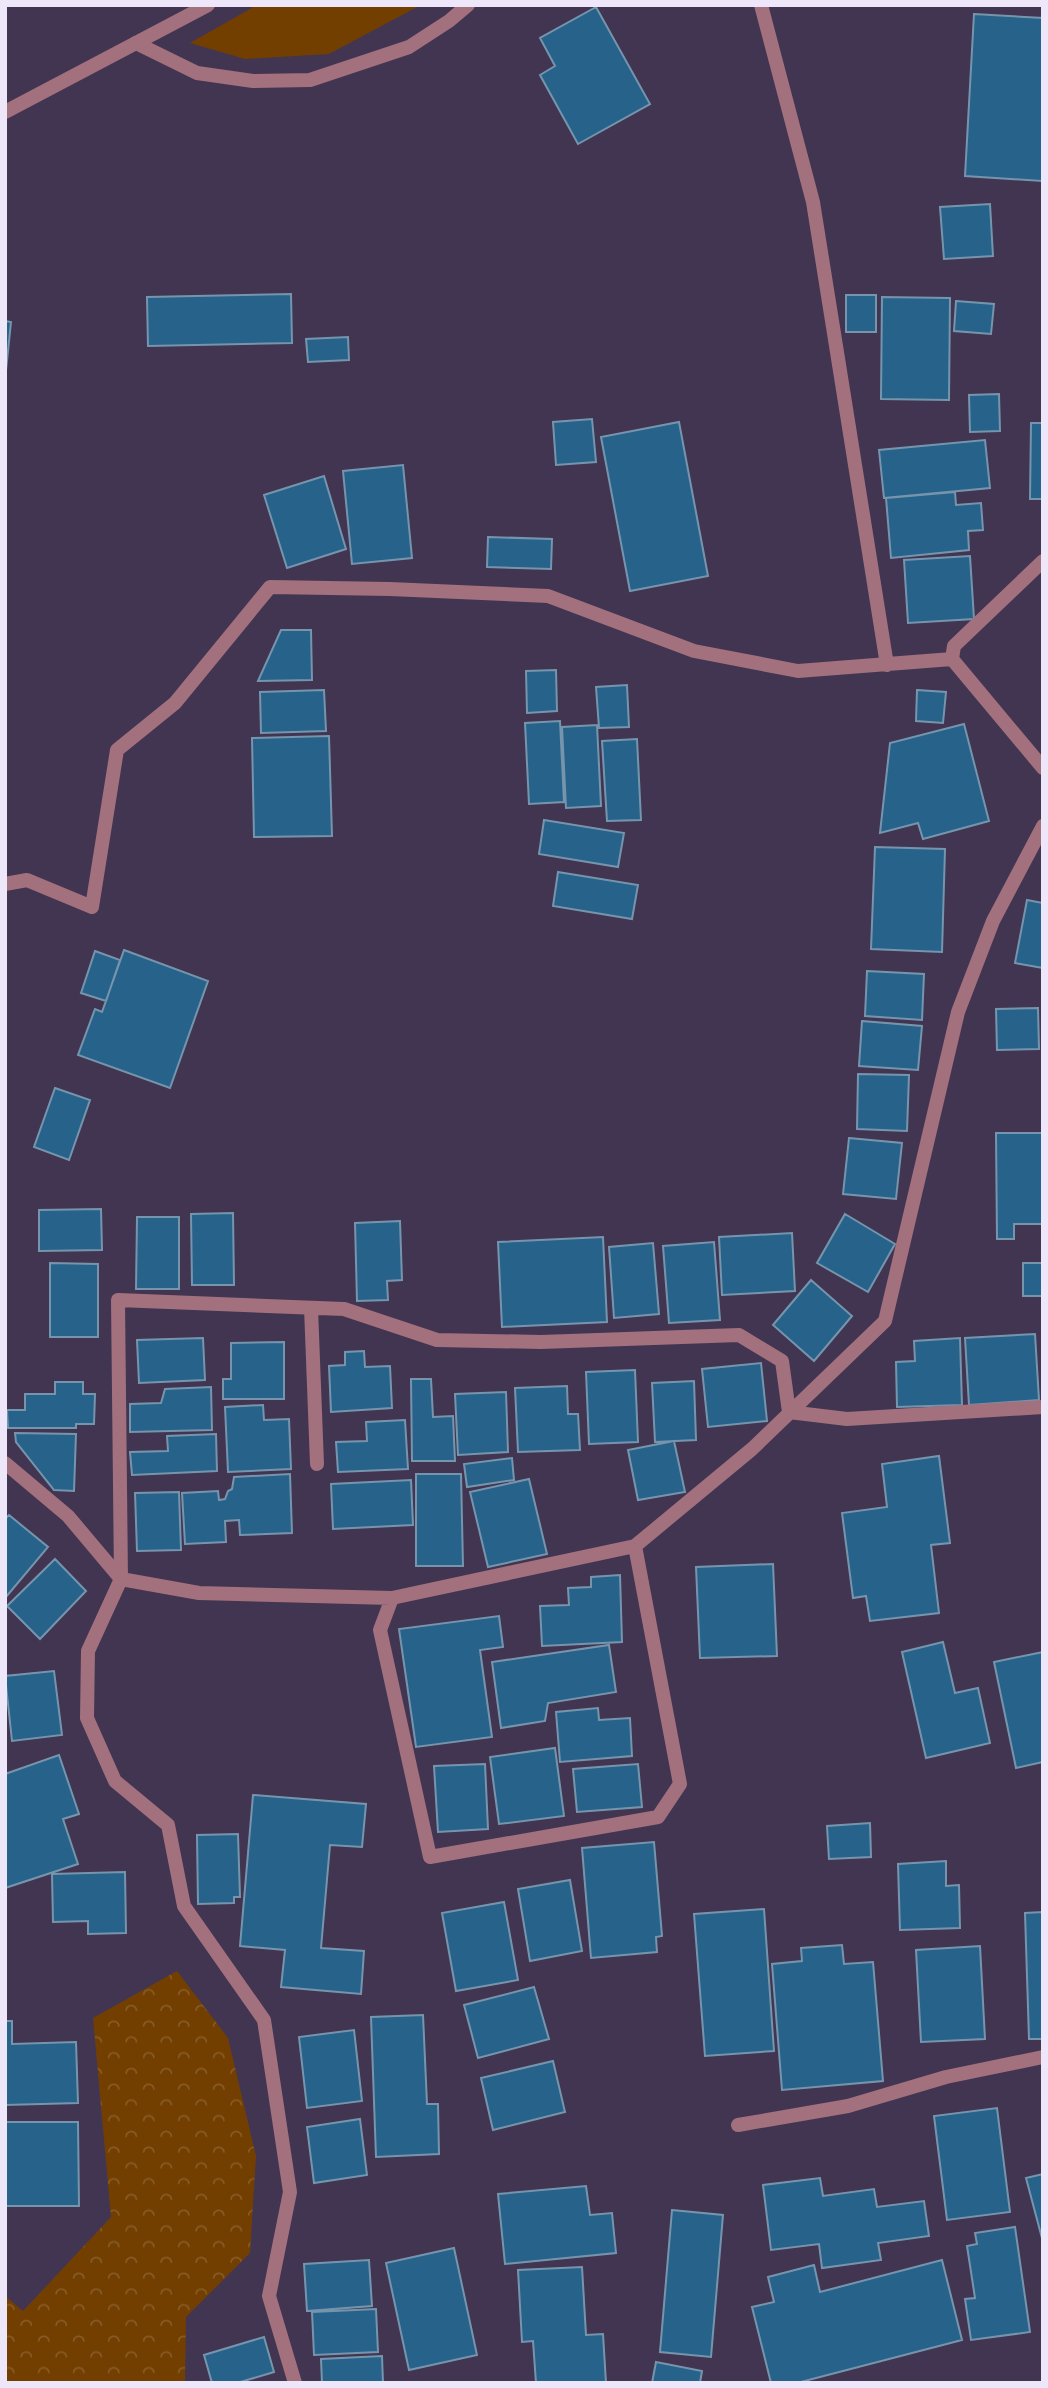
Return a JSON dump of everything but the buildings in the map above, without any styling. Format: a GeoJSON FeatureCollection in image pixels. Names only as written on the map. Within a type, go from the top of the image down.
{"type":"FeatureCollection","features":[{"type":"Feature","properties":{"kind":"street"},"geometry":{"type":"LineString","coordinates":[[5,112],[208,5]]}},
{"type":"Feature","properties":{"kind":"street"},"geometry":{"type":"LineString","coordinates":[[136,43],[197,73],[253,80],[310,80],[409,47],[468,5]]}},
{"type":"Feature","properties":{"kind":"street"},"geometry":{"type":"LineString","coordinates":[[761,5],[813,202],[887,664]]}},
{"type":"Feature","properties":{"kind":"street"},"geometry":{"type":"LineString","coordinates":[[1043,561],[954,646],[952,659],[1043,768]]}},
{"type":"Feature","properties":{"kind":"street"},"geometry":{"type":"LineString","coordinates":[[5,884],[27,880],[92,907],[117,750],[175,703],[270,587],[548,596],[694,651],[798,671],[952,659]]}},
{"type":"Feature","properties":{"kind":"street"},"geometry":{"type":"LineString","coordinates":[[5,1463],[68,1516],[121,1579],[199,1593],[392,1598],[635,1546],[752,1449],[885,1321],[958,1012],[993,921],[1043,826]]}},
{"type":"Feature","properties":{"kind":"street"},"geometry":{"type":"LineString","coordinates":[[295,2383],[269,2296],[290,2192],[264,2020],[184,1906],[168,1825],[115,1781],[87,1718],[88,1651],[121,1579],[118,1300],[344,1310],[437,1340],[541,1342],[739,1335],[782,1361],[789,1412]]}},
{"type":"Feature","properties":{"kind":"street"},"geometry":{"type":"LineString","coordinates":[[311,1308],[317,1464]]}},
{"type":"Feature","properties":{"kind":"street"},"geometry":{"type":"LineString","coordinates":[[789,1412],[847,1419],[1043,1407]]}},
{"type":"Feature","properties":{"kind":"street"},"geometry":{"type":"LineString","coordinates":[[392,1598],[380,1630],[430,1857],[658,1817],[680,1784],[635,1546]]}},
{"type":"Feature","properties":{"kind":"street"},"geometry":{"type":"LineString","coordinates":[[738,2125],[848,2106],[946,2077],[1043,2057]]}},
{"type":"Feature","properties":{"kind":"green space"},"geometry":{"type":"Polygon","coordinates":[[[257,5],[421,5],[329,54],[245,59],[190,43],[257,5]]]}},
{"type":"Feature","properties":{"kind":"green space"},"geometry":{"type":"Polygon","coordinates":[[[177,1971],[228,2038],[256,2156],[250,2253],[186,2317],[185,2383],[5,2383],[5,2296],[23,2311],[111,2217],[93,2018],[177,1971]]]}}]}
